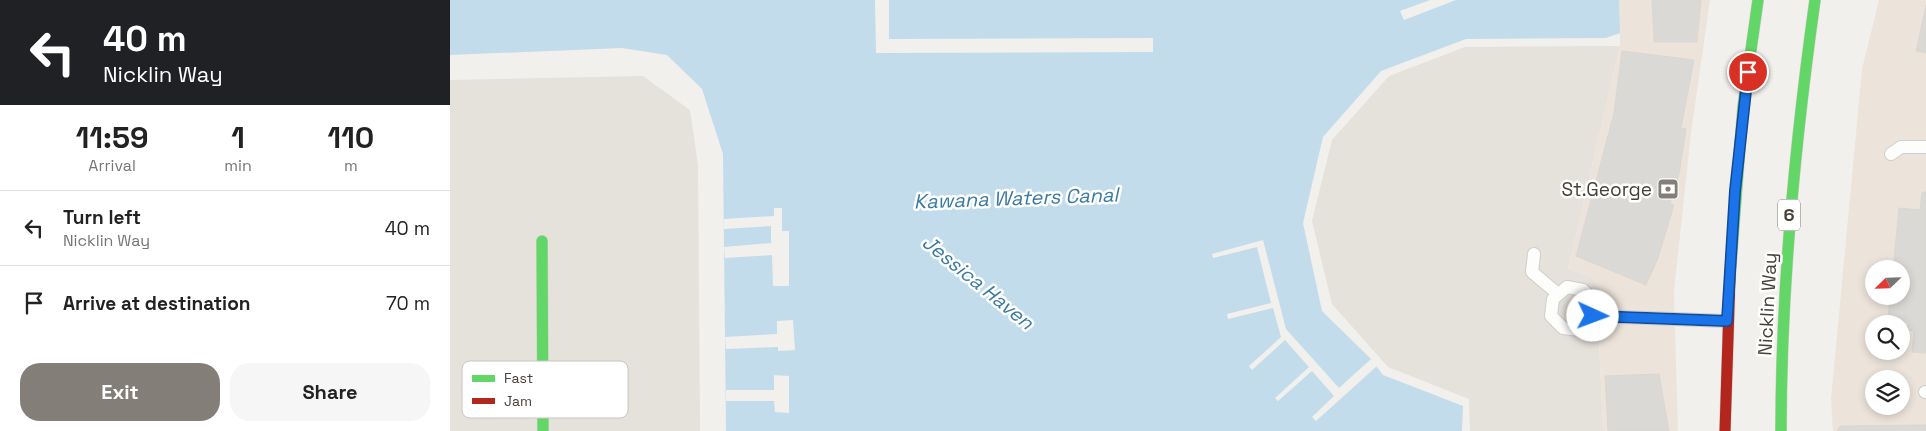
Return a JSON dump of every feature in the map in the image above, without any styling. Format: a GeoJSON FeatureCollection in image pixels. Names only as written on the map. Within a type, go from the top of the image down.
{"type":"FeatureCollection","features":[{"type":"Feature","properties":{"kind":"main road","name":"Nicklin Way"},"geometry":{"type":"LineString","coordinates":[[1725,431],[1727,321],[1735,191],[1745,91],[1758,0]]}},
{"type":"Feature","properties":{"kind":"main road","name":"Nicklin Way"},"geometry":{"type":"LineString","coordinates":[[1781,431],[1783,302],[1789,206],[1797,129],[1815,0]]}},
{"type":"Feature","properties":{"kind":"main road"},"geometry":{"type":"LineString","coordinates":[[542,241],[543,361]]}},
{"type":"Feature","properties":{"kind":"main road"},"geometry":{"type":"LineString","coordinates":[[543,418],[543,431]]}},
{"type":"Feature","properties":{"kind":"lane"},"geometry":{"type":"LineString","coordinates":[[1891,154],[1901,146],[1926,147]]}},
{"type":"Feature","properties":{"kind":"lane"},"geometry":{"type":"LineString","coordinates":[[1534,254],[1532,272],[1558,294]]}},
{"type":"Feature","properties":{"kind":"lane"},"geometry":{"type":"LineString","coordinates":[[1567,287],[1582,290],[1591,298],[1593,316],[1580,330],[1563,328],[1551,316],[1553,299],[1567,287]]}},
{"type":"Feature","properties":{"kind":"lane"},"geometry":{"type":"LineString","coordinates":[[1593,316],[1727,321]]}},
{"type":"Feature","properties":{"kind":"shaded area"},"geometry":{"type":"Polygon","coordinates":[[[1619,0],[1710,0],[1691,134],[1674,291],[1678,431],[1603,431],[1599,338],[1604,296],[1592,277],[1568,269],[1620,46],[1619,0]]]}},
{"type":"Feature","properties":{"kind":"shaded area"},"geometry":{"type":"Polygon","coordinates":[[[1879,0],[1926,0],[1926,431],[1833,431],[1831,399],[1862,69],[1879,0]]]}},
{"type":"Feature","properties":{"kind":"shaded area"},"geometry":{"type":"Polygon","coordinates":[[[1620,46],[1568,269],[1592,277],[1604,296],[1599,338],[1603,431],[1470,431],[1469,399],[1388,367],[1332,304],[1312,221],[1332,140],[1389,76],[1465,47],[1620,46]]]}},
{"type":"Feature","properties":{"kind":"shaded area"},"geometry":{"type":"Polygon","coordinates":[[[643,76],[690,110],[698,165],[700,431],[450,431],[450,80],[643,76]]]}},
{"type":"Feature","properties":{"kind":"water"},"geometry":{"type":"Polygon","coordinates":[[[450,0],[1619,0],[1620,33],[1606,38],[1466,39],[1381,71],[1323,137],[1303,223],[1322,311],[1371,359],[1383,375],[1463,406],[1462,431],[726,431],[723,154],[702,89],[667,55],[622,48],[450,55],[450,0]]]}},
{"type":"Feature","properties":{"kind":"pier"},"geometry":{"type":"Polygon","coordinates":[[[875,0],[889,0],[889,39],[1153,38],[1153,52],[876,53],[875,0]]]}},
{"type":"Feature","properties":{"kind":"pier"},"geometry":{"type":"Polygon","coordinates":[[[1430,0],[1456,0],[1404,20],[1400,11],[1430,0]]]}},
{"type":"Feature","properties":{"kind":"pier"},"geometry":{"type":"Polygon","coordinates":[[[774,208],[782,208],[782,231],[789,231],[789,286],[773,286],[772,255],[725,258],[724,247],[771,243],[771,226],[724,229],[724,219],[774,216],[774,208]]]}},
{"type":"Feature","properties":{"kind":"pier"},"geometry":{"type":"Polygon","coordinates":[[[1263,240],[1286,329],[1339,388],[1371,359],[1377,366],[1316,421],[1312,417],[1334,396],[1312,371],[1278,401],[1275,398],[1309,367],[1285,340],[1252,370],[1249,366],[1281,337],[1273,308],[1228,319],[1227,314],[1271,303],[1257,247],[1213,258],[1212,254],[1263,240]]]}},
{"type":"Feature","properties":{"kind":"pier"},"geometry":{"type":"Polygon","coordinates":[[[793,320],[795,350],[778,351],[778,347],[726,349],[725,337],[777,334],[777,321],[793,320]]]}},
{"type":"Feature","properties":{"kind":"pier"},"geometry":{"type":"Polygon","coordinates":[[[774,375],[789,376],[789,413],[775,412],[774,401],[726,401],[726,390],[774,390],[774,375]]]}},
{"type":"Feature","properties":{"kind":"building"},"geometry":{"type":"Polygon","coordinates":[[[1652,0],[1701,0],[1697,42],[1654,42],[1652,0]]]}},
{"type":"Feature","properties":{"kind":"building"},"geometry":{"type":"Polygon","coordinates":[[[1926,5],[1926,53],[1916,51],[1926,5]]]}},
{"type":"Feature","properties":{"kind":"building"},"geometry":{"type":"Polygon","coordinates":[[[1622,51],[1694,60],[1681,128],[1686,129],[1679,174],[1670,204],[1674,205],[1658,258],[1646,285],[1576,256],[1614,113],[1622,51]]]}},
{"type":"Feature","properties":{"kind":"building"},"geometry":{"type":"Polygon","coordinates":[[[1922,192],[1926,192],[1926,353],[1912,352],[1914,331],[1910,330],[1910,315],[1888,315],[1889,305],[1910,305],[1910,260],[1894,260],[1899,208],[1920,210],[1922,192]]]}},
{"type":"Feature","properties":{"kind":"building"},"geometry":{"type":"Polygon","coordinates":[[[1659,374],[1669,431],[1608,431],[1605,376],[1659,374]]]}},
{"type":"Feature","properties":{"kind":"building"},"geometry":{"type":"Polygon","coordinates":[[[1926,425],[1926,431],[1837,431],[1840,426],[1926,425]]]}},
{"type":"Feature","properties":{"kind":"traffic: fast"},"geometry":{"type":"LineString","coordinates":[[1730,276],[1743,107],[1758,0]]}},
{"type":"Feature","properties":{"kind":"traffic: fast"},"geometry":{"type":"LineString","coordinates":[[1781,431],[1786,269],[1790,215],[1801,107],[1815,0]]}},
{"type":"Feature","properties":{"kind":"traffic: fast"},"geometry":{"type":"LineString","coordinates":[[542,241],[543,361]]}},
{"type":"Feature","properties":{"kind":"traffic: fast"},"geometry":{"type":"LineString","coordinates":[[543,418],[543,431]]}},
{"type":"Feature","properties":{"kind":"traffic: jam"},"geometry":{"type":"LineString","coordinates":[[1725,431],[1730,276]]}},
{"type":"Feature","properties":{"kind":"place","name":"St.George"},"geometry":{"type":"Point","coordinates":[1668,189]}},
{"type":"Feature","properties":{"kind":"route"},"geometry":{"type":"LineString","coordinates":[[1593,316],[1727,321],[1728,279],[1735,191],[1748,72]]}},
{"type":"Feature","properties":{"kind":"water label","name":"Kawana Waters Canal"},"geometry":{"type":"Point","coordinates":[1016,198]}},
{"type":"Feature","properties":{"kind":"water label","name":"Jessica Haven"},"geometry":{"type":"Point","coordinates":[978,282]}}]}
